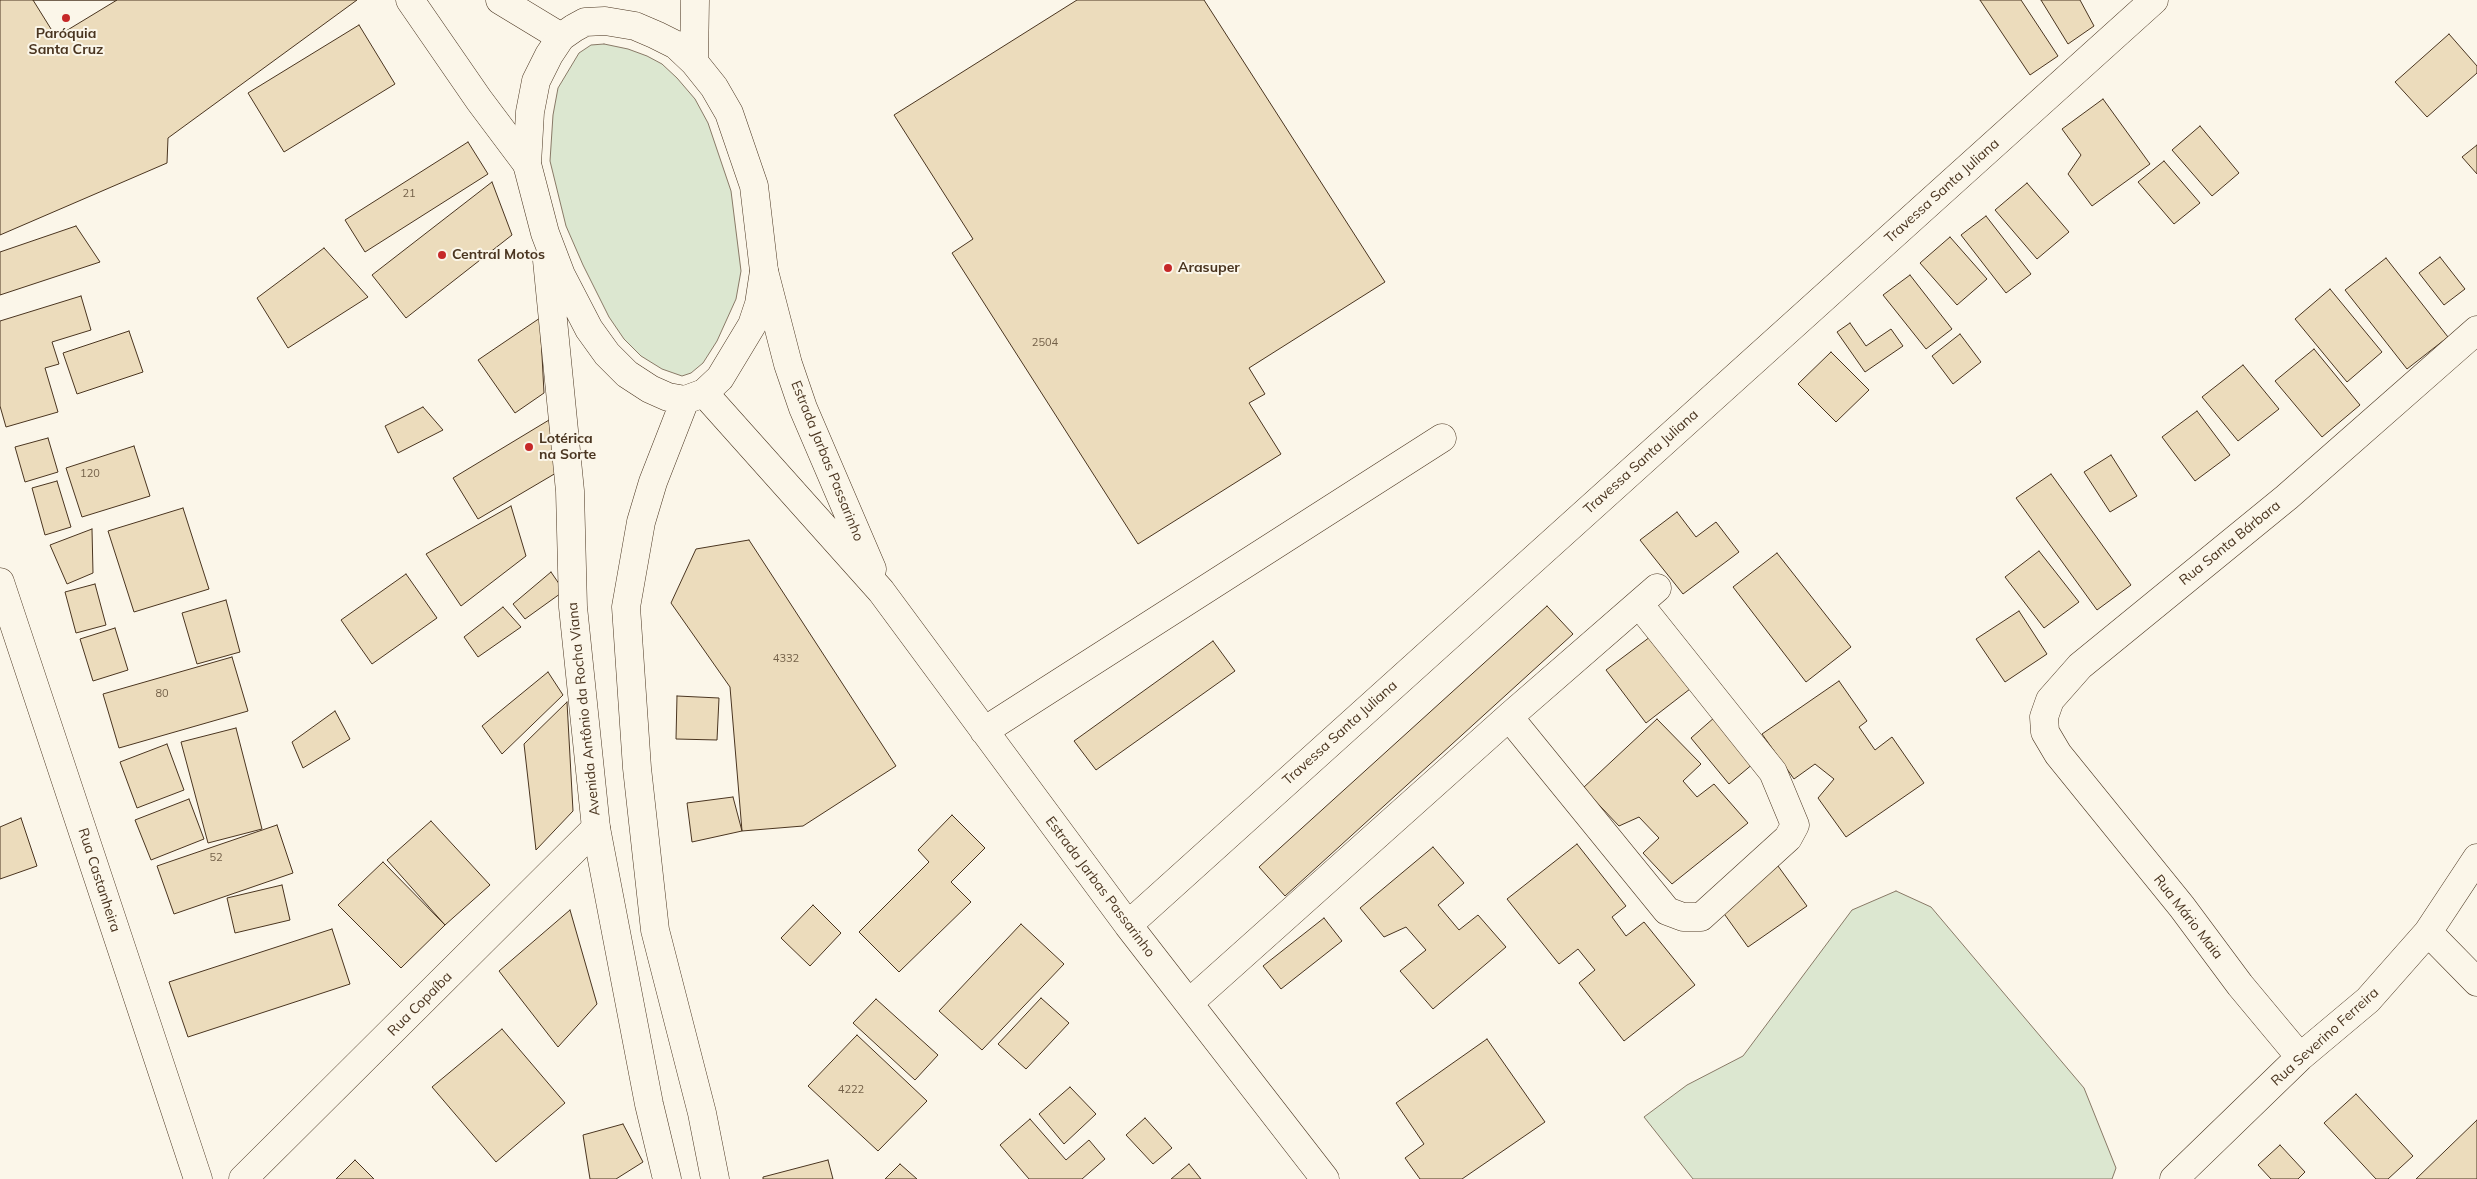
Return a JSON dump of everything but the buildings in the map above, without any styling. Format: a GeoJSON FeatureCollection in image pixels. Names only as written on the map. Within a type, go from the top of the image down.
{"type":"FeatureCollection","features":[{"type":"Feature","properties":{"kind":"street"},"geometry":{"type":"LineString","coordinates":[[410,0],[474,93],[527,164]]}},
{"type":"Feature","properties":{"kind":"street"},"geometry":{"type":"LineString","coordinates":[[500,0],[562,37]]}},
{"type":"Feature","properties":{"kind":"street"},"geometry":{"type":"LineString","coordinates":[[694,62],[695,0]]}},
{"type":"Feature","properties":{"kind":"street","name":"Travessa Santa Juliana"},"geometry":{"type":"LineString","coordinates":[[1128,925],[2154,0]]}},
{"type":"Feature","properties":{"kind":"street"},"geometry":{"type":"LineString","coordinates":[[694,396],[668,397],[650,389],[627,374],[607,354],[576,306],[544,233],[527,164],[530,112],[536,81],[549,55],[562,37],[590,11],[605,21],[635,26],[676,45],[694,62],[714,87],[729,113],[754,186],[764,272],[759,304],[752,325],[720,378],[694,396],[654,482],[641,522],[626,607],[637,768],[655,930],[702,1113],[716,1179]]}},
{"type":"Feature","properties":{"kind":"street","name":"Avenida Antônio da Rocha Viana"},"geometry":{"type":"LineString","coordinates":[[544,233],[570,490],[573,607],[596,828],[650,1104],[667,1179]]}},
{"type":"Feature","properties":{"kind":"street","name":"Estrada Jarbas Passarinho"},"geometry":{"type":"LineString","coordinates":[[764,272],[788,364],[803,408],[881,591]]}},
{"type":"Feature","properties":{"kind":"street","name":"Rua Santa Bárbara"},"geometry":{"type":"LineString","coordinates":[[2077,775],[2058,754],[2045,732],[2044,717],[2050,700],[2058,688],[2080,666],[2286,497],[2477,330]]}},
{"type":"Feature","properties":{"kind":"street","name":"Estrada Jarbas Passarinho"},"geometry":{"type":"LineString","coordinates":[[694,396],[881,591],[1128,925],[1325,1179]]}},
{"type":"Feature","properties":{"kind":"street"},"geometry":{"type":"LineString","coordinates":[[984,731],[1442,438]]}},
{"type":"Feature","properties":{"kind":"street","name":"Rua Castanheira"},"geometry":{"type":"LineString","coordinates":[[0,582],[198,1179]]}},
{"type":"Feature","properties":{"kind":"street"},"geometry":{"type":"LineString","coordinates":[[1189,1003],[1508,717],[1648,596],[1774,772],[1795,825],[1788,838],[1701,917],[1683,917],[1667,911],[1508,717]]}},
{"type":"Feature","properties":{"kind":"street","name":"Rua Mário Maia"},"geometry":{"type":"LineString","coordinates":[[2077,775],[2300,1058]]}},
{"type":"Feature","properties":{"kind":"street","name":"Rua Copaíba"},"geometry":{"type":"LineString","coordinates":[[243,1179],[596,828]]}},
{"type":"Feature","properties":{"kind":"street","name":"Rua Severino Ferreira"},"geometry":{"type":"LineString","coordinates":[[2174,1179],[2300,1058],[2368,1000],[2428,932],[2477,858]]}},
{"type":"Feature","properties":{"kind":"street"},"geometry":{"type":"LineString","coordinates":[[2428,932],[2477,982]]}},
{"type":"Feature","properties":{"kind":"green space"},"geometry":{"type":"Polygon","coordinates":[[[604,44],[628,49],[647,56],[662,64],[677,78],[695,99],[708,123],[731,191],[741,271],[736,299],[717,341],[703,363],[691,373],[682,376],[662,369],[641,356],[624,339],[609,317],[566,226],[550,161],[553,115],[558,88],[579,53],[591,45],[604,44]]]}},
{"type":"Feature","properties":{"kind":"green space"},"geometry":{"type":"Polygon","coordinates":[[[1896,891],[1931,907],[2084,1088],[2116,1168],[2112,1179],[1693,1179],[1644,1117],[1687,1085],[1743,1056],[1852,910],[1896,891]]]}},
{"type":"Feature","properties":{"kind":"place","name":"Paróquia Santa Cruz"},"geometry":{"type":"Point","coordinates":[66,18]}},
{"type":"Feature","properties":{"kind":"place","name":"Central Motos"},"geometry":{"type":"Point","coordinates":[442,255]}},
{"type":"Feature","properties":{"kind":"place","name":"Arasuper"},"geometry":{"type":"Point","coordinates":[1168,268]}},
{"type":"Feature","properties":{"kind":"place","name":"Lotérica na Sorte"},"geometry":{"type":"Point","coordinates":[529,447]}}]}
